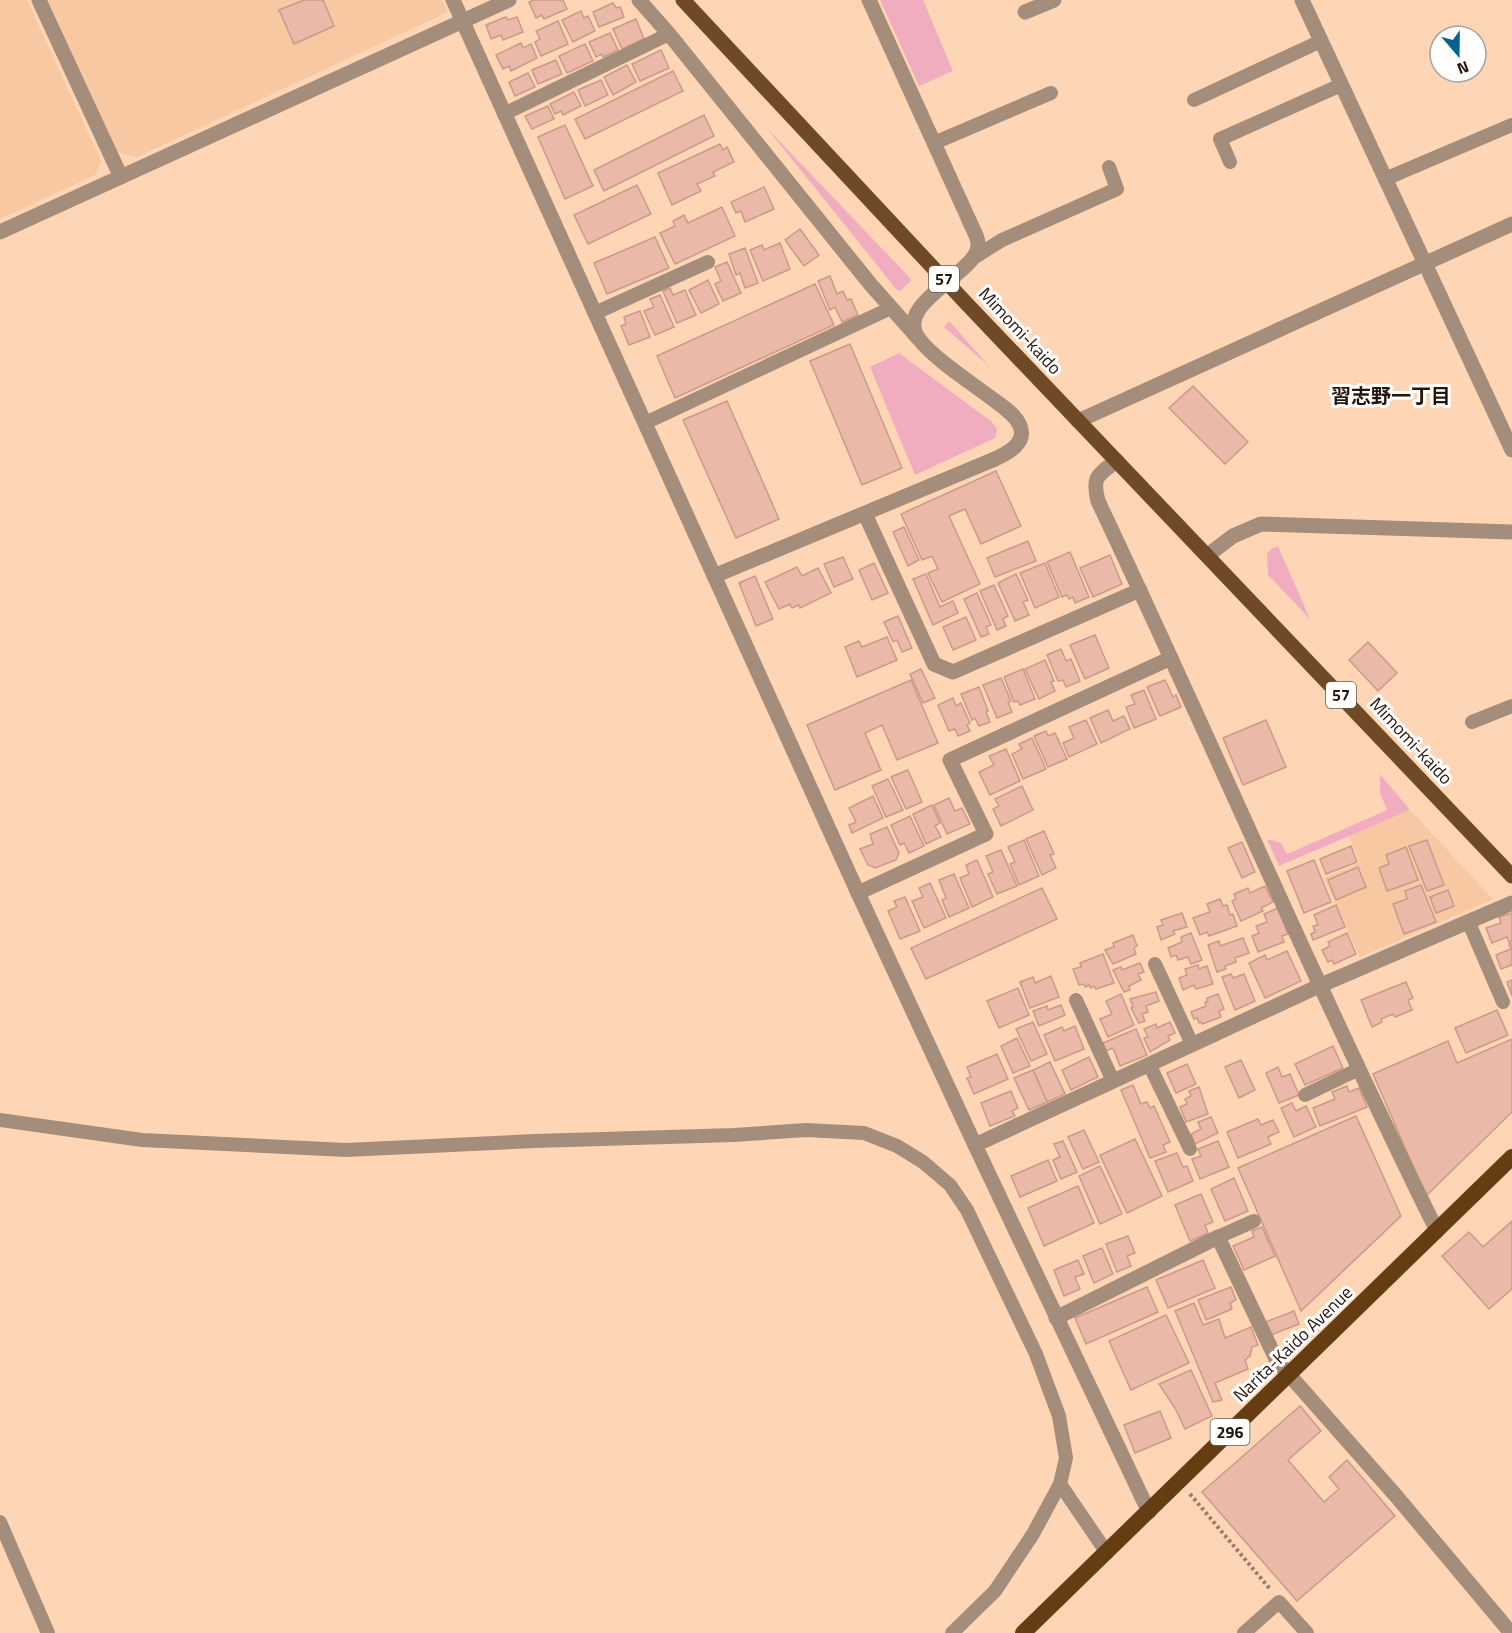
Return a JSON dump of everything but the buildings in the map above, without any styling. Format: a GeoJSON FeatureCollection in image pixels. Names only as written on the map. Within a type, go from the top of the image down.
{"type":"FeatureCollection","features":[{"type":"Feature","properties":{"kind":"highway","name":"Narita-Kaido Avenue"},"geometry":{"type":"LineString","coordinates":[[1023,1633],[1512,1158]]}},
{"type":"Feature","properties":{"kind":"main road","name":"Mimomi-kaido"},"geometry":{"type":"LineString","coordinates":[[683,0],[946,282],[1512,876]]}},
{"type":"Feature","properties":{"kind":"street"},"geometry":{"type":"LineString","coordinates":[[39,0],[121,177]]}},
{"type":"Feature","properties":{"kind":"street"},"geometry":{"type":"LineString","coordinates":[[453,0],[858,894],[1149,1512]]}},
{"type":"Feature","properties":{"kind":"street"},"geometry":{"type":"LineString","coordinates":[[0,232],[509,0]]}},
{"type":"Feature","properties":{"kind":"street"},"geometry":{"type":"LineString","coordinates":[[639,0],[669,34],[870,285],[918,338],[1011,414],[1021,426],[1021,437],[1018,444],[995,459],[714,576]]}},
{"type":"Feature","properties":{"kind":"street"},"geometry":{"type":"LineString","coordinates":[[869,0],[979,242],[975,257],[922,306],[915,318],[914,328],[918,338]]}},
{"type":"Feature","properties":{"kind":"street"},"geometry":{"type":"LineString","coordinates":[[1025,12],[1054,0]]}},
{"type":"Feature","properties":{"kind":"street"},"geometry":{"type":"LineString","coordinates":[[1302,0],[1512,450]]}},
{"type":"Feature","properties":{"kind":"street"},"geometry":{"type":"LineString","coordinates":[[1078,421],[1512,224]]}},
{"type":"Feature","properties":{"kind":"street"},"geometry":{"type":"LineString","coordinates":[[1117,461],[1099,473],[1095,479],[1098,501],[1319,986],[1437,1232]]}},
{"type":"Feature","properties":{"kind":"street"},"geometry":{"type":"LineString","coordinates":[[865,514],[934,664],[953,672],[1140,590]]}},
{"type":"Feature","properties":{"kind":"street"},"geometry":{"type":"LineString","coordinates":[[1208,555],[1233,536],[1261,524],[1512,532]]}},
{"type":"Feature","properties":{"kind":"street"},"geometry":{"type":"LineString","coordinates":[[858,894],[986,834],[950,760],[1171,658]]}},
{"type":"Feature","properties":{"kind":"street"},"geometry":{"type":"LineString","coordinates":[[975,1145],[1319,986],[1512,903]]}},
{"type":"Feature","properties":{"kind":"street"},"geometry":{"type":"LineString","coordinates":[[1056,1318],[1218,1237],[1277,1361],[1397,1497],[1511,1633]]}},
{"type":"Feature","properties":{"kind":"lane"},"geometry":{"type":"LineString","coordinates":[[504,114],[669,34]]}},
{"type":"Feature","properties":{"kind":"lane"},"geometry":{"type":"LineString","coordinates":[[1194,100],[1321,41]]}},
{"type":"Feature","properties":{"kind":"lane"},"geometry":{"type":"LineString","coordinates":[[1230,162],[1220,139],[1341,85]]}},
{"type":"Feature","properties":{"kind":"lane"},"geometry":{"type":"LineString","coordinates":[[934,143],[1051,93]]}},
{"type":"Feature","properties":{"kind":"lane"},"geometry":{"type":"LineString","coordinates":[[1385,179],[1512,125]]}},
{"type":"Feature","properties":{"kind":"lane"},"geometry":{"type":"LineString","coordinates":[[975,257],[1002,240],[1117,189],[1109,167]]}},
{"type":"Feature","properties":{"kind":"lane"},"geometry":{"type":"LineString","coordinates":[[595,313],[708,262]]}},
{"type":"Feature","properties":{"kind":"lane"},"geometry":{"type":"LineString","coordinates":[[645,423],[891,308]]}},
{"type":"Feature","properties":{"kind":"lane"},"geometry":{"type":"LineString","coordinates":[[1472,723],[1512,706]]}},
{"type":"Feature","properties":{"kind":"lane"},"geometry":{"type":"LineString","coordinates":[[1468,923],[1503,1002]]}},
{"type":"Feature","properties":{"kind":"lane"},"geometry":{"type":"LineString","coordinates":[[1155,964],[1192,1044]]}},
{"type":"Feature","properties":{"kind":"lane"},"geometry":{"type":"LineString","coordinates":[[1076,1000],[1113,1081]]}},
{"type":"Feature","properties":{"kind":"lane"},"geometry":{"type":"LineString","coordinates":[[1149,1064],[1190,1149]]}},
{"type":"Feature","properties":{"kind":"lane"},"geometry":{"type":"LineString","coordinates":[[1305,1095],[1359,1069]]}},
{"type":"Feature","properties":{"kind":"lane"},"geometry":{"type":"LineString","coordinates":[[0,1120],[141,1140],[346,1150],[807,1130],[864,1132],[897,1146],[923,1161],[950,1185],[967,1210],[1036,1354],[1059,1416],[1066,1458],[1060,1484],[1034,1534],[995,1591],[952,1633]]}},
{"type":"Feature","properties":{"kind":"lane"},"geometry":{"type":"LineString","coordinates":[[1218,1237],[1254,1221]]}},
{"type":"Feature","properties":{"kind":"lane"},"geometry":{"type":"LineString","coordinates":[[1060,1484],[1107,1553]]}},
{"type":"Feature","properties":{"kind":"lane"},"geometry":{"type":"LineString","coordinates":[[0,1522],[48,1633]]}},
{"type":"Feature","properties":{"kind":"lane"},"geometry":{"type":"LineString","coordinates":[[1244,1633],[1279,1602],[1307,1633]]}},
{"type":"Feature","properties":{"kind":"path"},"geometry":{"type":"LineString","coordinates":[[1188,1492],[1279,1602]]}},
{"type":"Feature","properties":{"kind":"shaded area"},"geometry":{"type":"Polygon","coordinates":[[[0,0],[27,0],[101,161],[95,175],[0,219],[0,0]]]}},
{"type":"Feature","properties":{"kind":"shaded area"},"geometry":{"type":"Polygon","coordinates":[[[48,0],[442,0],[448,12],[137,157],[118,152],[48,0]]]}},
{"type":"Feature","properties":{"kind":"shaded area"},"geometry":{"type":"Polygon","coordinates":[[[880,0],[923,0],[953,71],[919,86],[880,0]]]}},
{"type":"Feature","properties":{"kind":"shaded area"},"geometry":{"type":"Polygon","coordinates":[[[766,127],[911,279],[900,291],[897,290],[766,127]]]}},
{"type":"Feature","properties":{"kind":"shaded area"},"geometry":{"type":"Polygon","coordinates":[[[950,322],[990,367],[944,327],[950,322]]]}},
{"type":"Feature","properties":{"kind":"shaded area"},"geometry":{"type":"Polygon","coordinates":[[[899,353],[992,422],[997,429],[995,438],[915,475],[870,367],[899,353]]]}},
{"type":"Feature","properties":{"kind":"shaded area"},"geometry":{"type":"Polygon","coordinates":[[[1278,546],[1310,619],[1268,575],[1267,554],[1278,546]]]}},
{"type":"Feature","properties":{"kind":"shaded area"},"geometry":{"type":"Polygon","coordinates":[[[1380,774],[1410,810],[1279,866],[1267,839],[1281,843],[1287,854],[1387,810],[1380,793],[1380,774]]]}},
{"type":"Feature","properties":{"kind":"shaded area"},"geometry":{"type":"Polygon","coordinates":[[[1410,810],[1493,899],[1360,957],[1324,878],[1360,863],[1349,836],[1410,810]]]}},
{"type":"Feature","properties":{"kind":"district","name":"習志野一丁目"},"geometry":{"type":"Point","coordinates":[1391,396]}}]}
